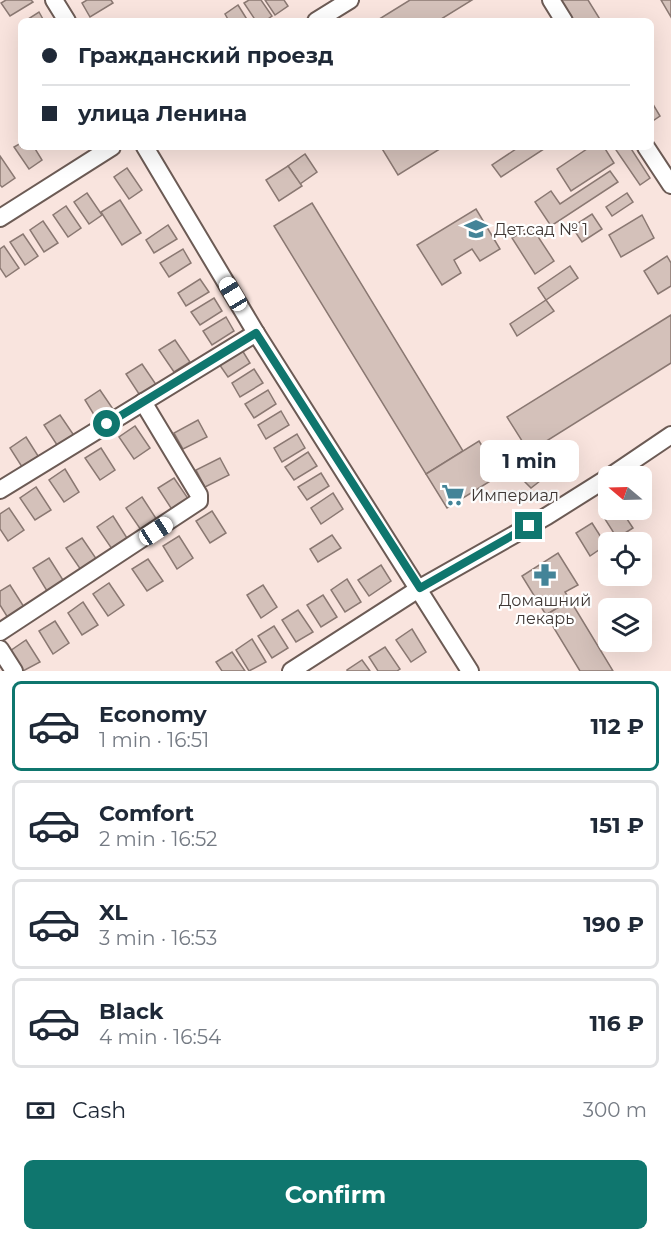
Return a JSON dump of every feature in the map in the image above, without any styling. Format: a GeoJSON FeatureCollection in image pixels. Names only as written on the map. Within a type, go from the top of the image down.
{"type":"FeatureCollection","features":[{"type":"Feature","properties":{"kind":"street"},"geometry":{"type":"LineString","coordinates":[[54,0],[65,18]]}},
{"type":"Feature","properties":{"kind":"street"},"geometry":{"type":"LineString","coordinates":[[321,18],[350,0]]}},
{"type":"Feature","properties":{"kind":"street"},"geometry":{"type":"LineString","coordinates":[[551,0],[562,18]]}},
{"type":"Feature","properties":{"kind":"street"},"geometry":{"type":"LineString","coordinates":[[0,218],[107,150]]}},
{"type":"Feature","properties":{"kind":"street"},"geometry":{"type":"LineString","coordinates":[[147,150],[256,333],[420,588],[470,671]]}},
{"type":"Feature","properties":{"kind":"street"},"geometry":{"type":"LineString","coordinates":[[648,150],[671,185]]}},
{"type":"Feature","properties":{"kind":"street"},"geometry":{"type":"LineString","coordinates":[[0,490],[256,333]]}},
{"type":"Feature","properties":{"kind":"street"},"geometry":{"type":"LineString","coordinates":[[0,632],[199,501],[199,495],[143,402]]}},
{"type":"Feature","properties":{"kind":"street"},"geometry":{"type":"LineString","coordinates":[[625,466],[671,435]]}},
{"type":"Feature","properties":{"kind":"street"},"geometry":{"type":"LineString","coordinates":[[291,671],[420,588],[547,516],[598,484]]}},
{"type":"Feature","properties":{"kind":"street"},"geometry":{"type":"LineString","coordinates":[[0,649],[14,671]]}},
{"type":"Feature","properties":{"kind":"building"},"geometry":{"type":"Polygon","coordinates":[[[6,0],[31,0],[33,2],[10,16],[1,3],[6,0]]]}},
{"type":"Feature","properties":{"kind":"building"},"geometry":{"type":"Polygon","coordinates":[[[87,0],[111,0],[113,3],[90,17],[82,3],[87,0]]]}},
{"type":"Feature","properties":{"kind":"building"},"geometry":{"type":"Polygon","coordinates":[[[249,0],[261,0],[272,16],[254,18],[244,3],[249,0]]]}},
{"type":"Feature","properties":{"kind":"building"},"geometry":{"type":"Polygon","coordinates":[[[265,0],[284,0],[288,6],[275,15],[265,0]]]}},
{"type":"Feature","properties":{"kind":"building"},"geometry":{"type":"Polygon","coordinates":[[[410,0],[472,0],[443,18],[381,18],[410,0]]]}},
{"type":"Feature","properties":{"kind":"building"},"geometry":{"type":"Polygon","coordinates":[[[557,0],[588,0],[599,18],[568,18],[557,0]]]}},
{"type":"Feature","properties":{"kind":"building"},"geometry":{"type":"Polygon","coordinates":[[[661,0],[671,0],[671,17],[661,0]]]}},
{"type":"Feature","properties":{"kind":"building"},"geometry":{"type":"Polygon","coordinates":[[[238,5],[246,18],[227,18],[225,14],[238,5]]]}},
{"type":"Feature","properties":{"kind":"building"},"geometry":{"type":"Polygon","coordinates":[[[39,12],[42,18],[30,18],[39,12]]]}},
{"type":"Feature","properties":{"kind":"building"},"geometry":{"type":"Polygon","coordinates":[[[654,106],[660,116],[654,120],[654,106]]]}},
{"type":"Feature","properties":{"kind":"building"},"geometry":{"type":"Polygon","coordinates":[[[18,145],[18,150],[36,150],[42,160],[29,169],[14,147],[18,145]]]}},
{"type":"Feature","properties":{"kind":"building"},"geometry":{"type":"Polygon","coordinates":[[[383,150],[438,150],[398,175],[383,150]]]}},
{"type":"Feature","properties":{"kind":"building"},"geometry":{"type":"Polygon","coordinates":[[[514,150],[542,150],[501,177],[492,165],[514,150]]]}},
{"type":"Feature","properties":{"kind":"building"},"geometry":{"type":"Polygon","coordinates":[[[586,150],[606,150],[614,163],[571,191],[557,169],[586,150]]]}},
{"type":"Feature","properties":{"kind":"building"},"geometry":{"type":"Polygon","coordinates":[[[616,150],[632,150],[650,178],[640,185],[616,150]]]}},
{"type":"Feature","properties":{"kind":"building"},"geometry":{"type":"Polygon","coordinates":[[[305,154],[317,172],[300,184],[288,166],[305,154]]]}},
{"type":"Feature","properties":{"kind":"building"},"geometry":{"type":"Polygon","coordinates":[[[0,156],[15,178],[2,187],[0,185],[0,156]]]}},
{"type":"Feature","properties":{"kind":"building"},"geometry":{"type":"Polygon","coordinates":[[[288,166],[302,186],[279,201],[266,180],[288,166]]]}},
{"type":"Feature","properties":{"kind":"building"},"geometry":{"type":"Polygon","coordinates":[[[127,168],[142,190],[129,199],[114,177],[127,168]]]}},
{"type":"Feature","properties":{"kind":"building"},"geometry":{"type":"Polygon","coordinates":[[[610,171],[618,182],[551,226],[535,202],[551,191],[560,204],[610,171]]]}},
{"type":"Feature","properties":{"kind":"building"},"geometry":{"type":"Polygon","coordinates":[[[87,193],[102,215],[89,224],[74,202],[87,193]]]}},
{"type":"Feature","properties":{"kind":"building"},"geometry":{"type":"Polygon","coordinates":[[[627,193],[633,202],[612,216],[606,207],[627,193]]]}},
{"type":"Feature","properties":{"kind":"building"},"geometry":{"type":"Polygon","coordinates":[[[120,200],[141,233],[122,245],[101,212],[120,200]]]}},
{"type":"Feature","properties":{"kind":"building"},"geometry":{"type":"Polygon","coordinates":[[[312,203],[463,451],[426,474],[274,226],[312,203]]]}},
{"type":"Feature","properties":{"kind":"building"},"geometry":{"type":"Polygon","coordinates":[[[66,206],[81,228],[68,237],[53,215],[66,206]]]}},
{"type":"Feature","properties":{"kind":"building"},"geometry":{"type":"Polygon","coordinates":[[[476,209],[500,249],[480,261],[472,249],[454,260],[461,273],[442,285],[417,245],[476,209]]]}},
{"type":"Feature","properties":{"kind":"building"},"geometry":{"type":"Polygon","coordinates":[[[592,214],[602,229],[582,242],[572,227],[592,214]]]}},
{"type":"Feature","properties":{"kind":"building"},"geometry":{"type":"Polygon","coordinates":[[[642,215],[654,238],[621,257],[609,235],[642,215]]]}},
{"type":"Feature","properties":{"kind":"building"},"geometry":{"type":"Polygon","coordinates":[[[43,221],[58,243],[44,252],[30,230],[43,221]]]}},
{"type":"Feature","properties":{"kind":"building"},"geometry":{"type":"Polygon","coordinates":[[[168,225],[177,239],[154,253],[146,240],[168,225]]]}},
{"type":"Feature","properties":{"kind":"building"},"geometry":{"type":"Polygon","coordinates":[[[531,226],[554,261],[535,274],[512,238],[531,226]]]}},
{"type":"Feature","properties":{"kind":"building"},"geometry":{"type":"Polygon","coordinates":[[[23,234],[38,256],[25,265],[10,242],[23,234]]]}},
{"type":"Feature","properties":{"kind":"building"},"geometry":{"type":"Polygon","coordinates":[[[4,246],[19,268],[6,277],[0,268],[0,249],[4,246]]]}},
{"type":"Feature","properties":{"kind":"building"},"geometry":{"type":"Polygon","coordinates":[[[183,249],[191,263],[169,277],[160,263],[183,249]]]}},
{"type":"Feature","properties":{"kind":"building"},"geometry":{"type":"Polygon","coordinates":[[[667,256],[671,263],[671,286],[658,294],[644,271],[667,256]]]}},
{"type":"Feature","properties":{"kind":"building"},"geometry":{"type":"Polygon","coordinates":[[[570,266],[578,278],[546,300],[538,288],[570,266]]]}},
{"type":"Feature","properties":{"kind":"building"},"geometry":{"type":"Polygon","coordinates":[[[200,279],[209,292],[186,306],[178,293],[200,279]]]}},
{"type":"Feature","properties":{"kind":"building"},"geometry":{"type":"Polygon","coordinates":[[[214,298],[222,311],[200,325],[191,312],[214,298]]]}},
{"type":"Feature","properties":{"kind":"building"},"geometry":{"type":"Polygon","coordinates":[[[546,300],[554,311],[517,336],[510,324],[546,300]]]}},
{"type":"Feature","properties":{"kind":"building"},"geometry":{"type":"Polygon","coordinates":[[[671,315],[671,363],[529,452],[507,417],[671,315]]]}},
{"type":"Feature","properties":{"kind":"building"},"geometry":{"type":"Polygon","coordinates":[[[226,317],[234,331],[212,345],[203,331],[226,317]]]}},
{"type":"Feature","properties":{"kind":"building"},"geometry":{"type":"Polygon","coordinates":[[[175,340],[190,362],[174,372],[159,350],[175,340]]]}},
{"type":"Feature","properties":{"kind":"building"},"geometry":{"type":"Polygon","coordinates":[[[242,350],[250,363],[228,377],[219,364],[242,350]]]}},
{"type":"Feature","properties":{"kind":"building"},"geometry":{"type":"Polygon","coordinates":[[[142,364],[157,386],[141,397],[126,374],[142,364]]]}},
{"type":"Feature","properties":{"kind":"building"},"geometry":{"type":"Polygon","coordinates":[[[254,369],[263,383],[240,397],[232,383],[254,369]]]}},
{"type":"Feature","properties":{"kind":"building"},"geometry":{"type":"Polygon","coordinates":[[[100,390],[115,412],[99,423],[85,400],[100,390]]]}},
{"type":"Feature","properties":{"kind":"building"},"geometry":{"type":"Polygon","coordinates":[[[268,390],[276,404],[254,418],[245,404],[268,390]]]}},
{"type":"Feature","properties":{"kind":"building"},"geometry":{"type":"Polygon","coordinates":[[[281,411],[289,425],[266,439],[258,425],[281,411]]]}},
{"type":"Feature","properties":{"kind":"building"},"geometry":{"type":"Polygon","coordinates":[[[60,415],[75,437],[59,448],[44,425],[60,415]]]}},
{"type":"Feature","properties":{"kind":"building"},"geometry":{"type":"Polygon","coordinates":[[[198,420],[207,437],[183,449],[174,433],[198,420]]]}},
{"type":"Feature","properties":{"kind":"building"},"geometry":{"type":"Polygon","coordinates":[[[135,426],[150,448],[134,459],[119,437],[135,426]]]}},
{"type":"Feature","properties":{"kind":"building"},"geometry":{"type":"Polygon","coordinates":[[[297,434],[305,448],[282,462],[274,448],[297,434]]]}},
{"type":"Feature","properties":{"kind":"building"},"geometry":{"type":"Polygon","coordinates":[[[26,437],[40,459],[24,470],[10,448],[26,437]]]}},
{"type":"Feature","properties":{"kind":"building"},"geometry":{"type":"Polygon","coordinates":[[[479,441],[500,475],[447,508],[426,474],[479,441]]]}},
{"type":"Feature","properties":{"kind":"building"},"geometry":{"type":"Polygon","coordinates":[[[101,448],[115,470],[100,480],[85,458],[101,448]]]}},
{"type":"Feature","properties":{"kind":"building"},"geometry":{"type":"Polygon","coordinates":[[[308,452],[317,466],[294,480],[285,467],[308,452]]]}},
{"type":"Feature","properties":{"kind":"building"},"geometry":{"type":"Polygon","coordinates":[[[220,458],[229,475],[205,487],[196,470],[220,458]]]}},
{"type":"Feature","properties":{"kind":"building"},"geometry":{"type":"Polygon","coordinates":[[[65,469],[79,492],[64,502],[49,480],[65,469]]]}},
{"type":"Feature","properties":{"kind":"building"},"geometry":{"type":"Polygon","coordinates":[[[321,473],[329,486],[307,500],[298,487],[321,473]]]}},
{"type":"Feature","properties":{"kind":"building"},"geometry":{"type":"Polygon","coordinates":[[[534,474],[540,481],[531,488],[525,482],[534,474]]]}},
{"type":"Feature","properties":{"kind":"building"},"geometry":{"type":"Polygon","coordinates":[[[174,478],[189,500],[173,511],[158,488],[174,478]]]}},
{"type":"Feature","properties":{"kind":"building"},"geometry":{"type":"Polygon","coordinates":[[[36,487],[51,510],[35,520],[20,498],[36,487]]]}},
{"type":"Feature","properties":{"kind":"building"},"geometry":{"type":"Polygon","coordinates":[[[333,493],[343,509],[321,524],[311,508],[333,493]]]}},
{"type":"Feature","properties":{"kind":"building"},"geometry":{"type":"Polygon","coordinates":[[[142,497],[157,520],[141,530],[126,508],[142,497]]]}},
{"type":"Feature","properties":{"kind":"building"},"geometry":{"type":"Polygon","coordinates":[[[9,508],[24,530],[8,541],[0,529],[0,514],[9,508]]]}},
{"type":"Feature","properties":{"kind":"building"},"geometry":{"type":"Polygon","coordinates":[[[212,511],[226,533],[210,543],[196,521],[212,511]]]}},
{"type":"Feature","properties":{"kind":"building"},"geometry":{"type":"Polygon","coordinates":[[[113,516],[127,538],[112,549],[97,527],[113,516]]]}},
{"type":"Feature","properties":{"kind":"building"},"geometry":{"type":"Polygon","coordinates":[[[606,520],[628,520],[633,528],[627,532],[613,532],[606,520]]]}},
{"type":"Feature","properties":{"kind":"building"},"geometry":{"type":"Polygon","coordinates":[[[592,523],[598,532],[598,550],[590,556],[576,533],[592,523]]]}},
{"type":"Feature","properties":{"kind":"building"},"geometry":{"type":"Polygon","coordinates":[[[332,535],[341,548],[318,562],[310,549],[332,535]]]}},
{"type":"Feature","properties":{"kind":"building"},"geometry":{"type":"Polygon","coordinates":[[[179,536],[193,558],[177,569],[163,546],[179,536]]]}},
{"type":"Feature","properties":{"kind":"building"},"geometry":{"type":"Polygon","coordinates":[[[82,538],[97,560],[81,570],[66,548],[82,538]]]}},
{"type":"Feature","properties":{"kind":"building"},"geometry":{"type":"Polygon","coordinates":[[[558,553],[578,585],[565,592],[570,600],[546,615],[522,576],[558,553]]]}},
{"type":"Feature","properties":{"kind":"building"},"geometry":{"type":"Polygon","coordinates":[[[49,558],[63,580],[47,591],[33,568],[49,558]]]}},
{"type":"Feature","properties":{"kind":"building"},"geometry":{"type":"Polygon","coordinates":[[[148,559],[163,581],[147,591],[132,569],[148,559]]]}},
{"type":"Feature","properties":{"kind":"building"},"geometry":{"type":"Polygon","coordinates":[[[381,565],[391,581],[369,596],[358,580],[381,565]]]}},
{"type":"Feature","properties":{"kind":"building"},"geometry":{"type":"Polygon","coordinates":[[[347,579],[361,602],[345,612],[331,590],[347,579]]]}},
{"type":"Feature","properties":{"kind":"building"},"geometry":{"type":"Polygon","coordinates":[[[109,583],[124,605],[108,616],[93,594],[109,583]]]}},
{"type":"Feature","properties":{"kind":"building"},"geometry":{"type":"Polygon","coordinates":[[[10,585],[24,607],[8,618],[0,605],[0,591],[10,585]]]}},
{"type":"Feature","properties":{"kind":"building"},"geometry":{"type":"Polygon","coordinates":[[[263,585],[277,607],[261,618],[247,595],[263,585]]]}},
{"type":"Feature","properties":{"kind":"building"},"geometry":{"type":"Polygon","coordinates":[[[323,595],[337,617],[321,627],[307,605],[323,595]]]}},
{"type":"Feature","properties":{"kind":"building"},"geometry":{"type":"Polygon","coordinates":[[[570,600],[598,646],[598,652],[601,652],[613,671],[580,671],[546,615],[570,600]]]}},
{"type":"Feature","properties":{"kind":"building"},"geometry":{"type":"Polygon","coordinates":[[[83,602],[98,625],[82,635],[68,613],[83,602]]]}},
{"type":"Feature","properties":{"kind":"building"},"geometry":{"type":"Polygon","coordinates":[[[298,610],[313,632],[296,642],[282,620],[298,610]]]}},
{"type":"Feature","properties":{"kind":"building"},"geometry":{"type":"Polygon","coordinates":[[[55,621],[69,643],[53,654],[39,631],[55,621]]]}},
{"type":"Feature","properties":{"kind":"building"},"geometry":{"type":"Polygon","coordinates":[[[274,626],[288,648],[272,658],[258,636],[274,626]]]}},
{"type":"Feature","properties":{"kind":"building"},"geometry":{"type":"Polygon","coordinates":[[[412,629],[426,652],[411,662],[396,640],[412,629]]]}},
{"type":"Feature","properties":{"kind":"building"},"geometry":{"type":"Polygon","coordinates":[[[252,639],[266,662],[249,671],[236,650],[252,639]]]}},
{"type":"Feature","properties":{"kind":"building"},"geometry":{"type":"Polygon","coordinates":[[[26,640],[40,662],[23,671],[10,651],[26,640]]]}},
{"type":"Feature","properties":{"kind":"building"},"geometry":{"type":"Polygon","coordinates":[[[385,647],[400,669],[397,671],[378,671],[369,657],[385,647]]]}},
{"type":"Feature","properties":{"kind":"building"},"geometry":{"type":"Polygon","coordinates":[[[232,652],[245,671],[222,671],[216,662],[232,652]]]}},
{"type":"Feature","properties":{"kind":"building"},"geometry":{"type":"Polygon","coordinates":[[[362,660],[370,671],[347,671],[347,670],[362,660]]]}},
{"type":"Feature","properties":{"kind":"place","name":"Дет.сад № 1"},"geometry":{"type":"Point","coordinates":[476,229]}},
{"type":"Feature","properties":{"kind":"place","name":"Империал"},"geometry":{"type":"Point","coordinates":[453,495]}},
{"type":"Feature","properties":{"kind":"place","name":"Домашний лекарь"},"geometry":{"type":"Point","coordinates":[545,575]}},
{"type":"Feature","properties":{"kind":"route"},"geometry":{"type":"LineString","coordinates":[[107,424],[256,333],[420,588],[529,526]]}}]}
